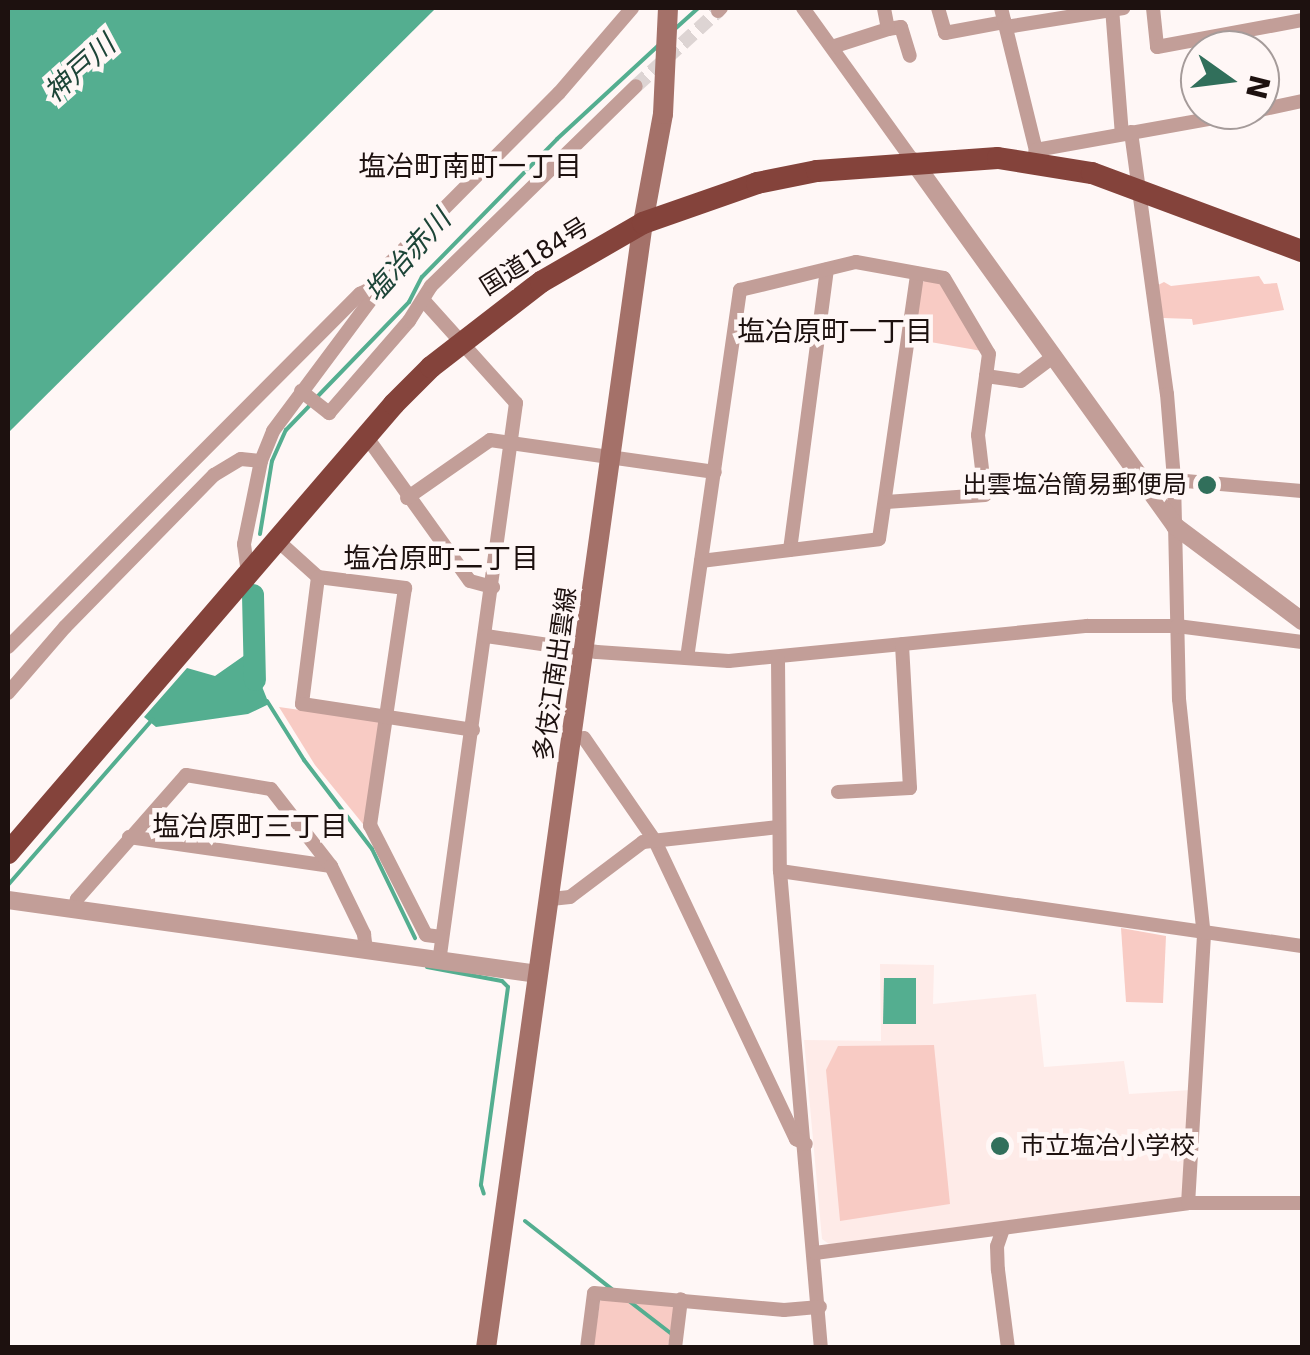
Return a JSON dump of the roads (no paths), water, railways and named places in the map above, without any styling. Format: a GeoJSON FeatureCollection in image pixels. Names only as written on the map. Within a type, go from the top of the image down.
{"type":"FeatureCollection","features":[{"type":"Feature","properties":{"kind":"highway","name":"国道184号"},"geometry":{"type":"LineString","coordinates":[[8,854],[366,436],[460,341],[541,282],[643,223],[757,183],[817,170],[1034,156],[1137,188],[1302,251]]}},
{"type":"Feature","properties":{"kind":"main road","name":"多伎江南出雲線"},"geometry":{"type":"LineString","coordinates":[[486,1348],[552,899],[643,223],[663,114],[668,8]]}},
{"type":"Feature","properties":{"kind":"street"},"geometry":{"type":"LineString","coordinates":[[248,574],[244,544],[261,461],[273,431],[311,399],[390,263],[560,93],[632,8]]}},
{"type":"Feature","properties":{"kind":"street"},"geometry":{"type":"LineString","coordinates":[[803,8],[1050,358],[1175,526],[1302,621]]}},
{"type":"Feature","properties":{"kind":"street"},"geometry":{"type":"LineString","coordinates":[[884,8],[888,29]]}},
{"type":"Feature","properties":{"kind":"street"},"geometry":{"type":"LineString","coordinates":[[938,8],[946,34],[1004,19],[1116,8],[1127,133],[1167,394],[1174,480],[1179,699],[1204,935],[1188,1202]]}},
{"type":"Feature","properties":{"kind":"street"},"geometry":{"type":"LineString","coordinates":[[1153,8],[1157,46],[1302,20]]}},
{"type":"Feature","properties":{"kind":"street"},"geometry":{"type":"LineString","coordinates":[[1004,19],[1034,156],[1180,124]]}},
{"type":"Feature","properties":{"kind":"street"},"geometry":{"type":"LineString","coordinates":[[832,47],[901,27],[910,56]]}},
{"type":"Feature","properties":{"kind":"street"},"geometry":{"type":"LineString","coordinates":[[311,399],[329,413],[424,302],[431,286],[636,86]]}},
{"type":"Feature","properties":{"kind":"street"},"geometry":{"type":"LineString","coordinates":[[687,658],[740,290],[856,262],[944,278],[990,354],[978,435],[984,495],[886,502]]}},
{"type":"Feature","properties":{"kind":"street"},"geometry":{"type":"LineString","coordinates":[[790,550],[827,269]]}},
{"type":"Feature","properties":{"kind":"street"},"geometry":{"type":"LineString","coordinates":[[701,561],[879,539],[917,274]]}},
{"type":"Feature","properties":{"kind":"street"},"geometry":{"type":"LineString","coordinates":[[8,647],[360,294],[381,284]]}},
{"type":"Feature","properties":{"kind":"street"},"geometry":{"type":"LineString","coordinates":[[424,302],[516,403],[440,962]]}},
{"type":"Feature","properties":{"kind":"street"},"geometry":{"type":"LineString","coordinates":[[986,376],[1021,381],[1050,358]]}},
{"type":"Feature","properties":{"kind":"street"},"geometry":{"type":"LineString","coordinates":[[366,436],[406,498],[470,580],[493,587]]}},
{"type":"Feature","properties":{"kind":"street"},"geometry":{"type":"LineString","coordinates":[[406,498],[490,440],[715,472]]}},
{"type":"Feature","properties":{"kind":"street"},"geometry":{"type":"LineString","coordinates":[[8,692],[65,627],[214,476],[241,459],[261,461]]}},
{"type":"Feature","properties":{"kind":"street"},"geometry":{"type":"LineString","coordinates":[[1174,480],[1302,491]]}},
{"type":"Feature","properties":{"kind":"street"},"geometry":{"type":"LineString","coordinates":[[278,541],[318,577],[405,588],[370,825],[426,935],[442,937]]}},
{"type":"Feature","properties":{"kind":"street"},"geometry":{"type":"LineString","coordinates":[[318,577],[302,704],[472,730]]}},
{"type":"Feature","properties":{"kind":"street"},"geometry":{"type":"LineString","coordinates":[[486,636],[584,650],[687,658],[778,659],[1087,626],[1177,626],[1302,642]]}},
{"type":"Feature","properties":{"kind":"street"},"geometry":{"type":"LineString","coordinates":[[838,792],[910,788],[902,644]]}},
{"type":"Feature","properties":{"kind":"street"},"geometry":{"type":"LineString","coordinates":[[778,659],[780,871],[822,1348]]}},
{"type":"Feature","properties":{"kind":"street"},"geometry":{"type":"LineString","coordinates":[[584,738],[655,840],[796,1139],[806,1144]]}},
{"type":"Feature","properties":{"kind":"street"},"geometry":{"type":"LineString","coordinates":[[74,910],[77,899],[178,778],[186,775],[271,788],[331,866],[364,934],[366,951]]}},
{"type":"Feature","properties":{"kind":"street"},"geometry":{"type":"LineString","coordinates":[[552,899],[570,897],[626,851],[655,840],[778,827]]}},
{"type":"Feature","properties":{"kind":"street"},"geometry":{"type":"LineString","coordinates":[[129,837],[331,866]]}},
{"type":"Feature","properties":{"kind":"street"},"geometry":{"type":"LineString","coordinates":[[780,871],[1204,935],[1302,946]]}},
{"type":"Feature","properties":{"kind":"street"},"geometry":{"type":"LineString","coordinates":[[8,900],[538,974]]}},
{"type":"Feature","properties":{"kind":"street"},"geometry":{"type":"LineString","coordinates":[[815,1253],[1188,1202],[1302,1203]]}},
{"type":"Feature","properties":{"kind":"street"},"geometry":{"type":"LineString","coordinates":[[1003,1229],[997,1246],[998,1270],[1008,1348]]}},
{"type":"Feature","properties":{"kind":"street"},"geometry":{"type":"LineString","coordinates":[[587,1348],[594,1293],[784,1310],[820,1307]]}},
{"type":"Feature","properties":{"kind":"street"},"geometry":{"type":"LineString","coordinates":[[674,1348],[681,1299]]}},
{"type":"Feature","properties":{"kind":"water","name":"神戸川"},"geometry":{"type":"Polygon","coordinates":[[[8,8],[436,8],[8,433],[8,8]]]}},
{"type":"Feature","properties":{"kind":"water"},"geometry":{"type":"Polygon","coordinates":[[[259,652],[261,684],[269,704],[248,714],[156,727],[144,717],[187,668],[215,676],[245,655],[259,652]]]}},
{"type":"Feature","properties":{"kind":"water"},"geometry":{"type":"Polygon","coordinates":[[[884,978],[916,978],[916,1024],[883,1024],[884,978]]]}},
{"type":"Feature","properties":{"kind":"waterway","name":"塩冶赤川"},"geometry":{"type":"LineString","coordinates":[[676,28],[698,8]]}},
{"type":"Feature","properties":{"kind":"waterway","name":"塩冶赤川"},"geometry":{"type":"LineString","coordinates":[[318,396],[409,302],[422,277],[557,139],[659,45]]}},
{"type":"Feature","properties":{"kind":"waterway","name":"塩冶赤川"},"geometry":{"type":"LineString","coordinates":[[260,534],[272,461],[286,430],[312,403]]}},
{"type":"Feature","properties":{"kind":"waterway","name":"塩冶赤川"},"geometry":{"type":"LineString","coordinates":[[253,595],[255,680]]}},
{"type":"Feature","properties":{"kind":"waterway"},"geometry":{"type":"LineString","coordinates":[[267,701],[304,760],[372,849],[415,938]]}},
{"type":"Feature","properties":{"kind":"waterway"},"geometry":{"type":"LineString","coordinates":[[8,885],[153,719]]}},
{"type":"Feature","properties":{"kind":"waterway"},"geometry":{"type":"LineString","coordinates":[[427,967],[502,981],[508,987],[481,1185],[484,1194]]}},
{"type":"Feature","properties":{"kind":"waterway"},"geometry":{"type":"LineString","coordinates":[[525,1221],[613,1290]]}},
{"type":"Feature","properties":{"kind":"waterway"},"geometry":{"type":"LineString","coordinates":[[629,1301],[673,1335]]}},
{"type":"Feature","properties":{"kind":"tunnel"},"geometry":{"type":"LineString","coordinates":[[636,86],[718,11]]}},
{"type":"Feature","properties":{"kind":"place","name":"出雲塩冶簡易郵便局"},"geometry":{"type":"Point","coordinates":[1207,485]}},
{"type":"Feature","properties":{"kind":"place","name":"市立塩冶小学校"},"geometry":{"type":"Point","coordinates":[1000,1146]}},
{"type":"Feature","properties":{"kind":"district","name":"塩冶町南町一丁目"},"geometry":{"type":"Point","coordinates":[470,167]}},
{"type":"Feature","properties":{"kind":"district","name":"塩冶原町一丁目"},"geometry":{"type":"Point","coordinates":[835,332]}},
{"type":"Feature","properties":{"kind":"district","name":"塩冶原町二丁目"},"geometry":{"type":"Point","coordinates":[441,559]}},
{"type":"Feature","properties":{"kind":"district","name":"塩冶原町三丁目"},"geometry":{"type":"Point","coordinates":[250,827]}}]}
